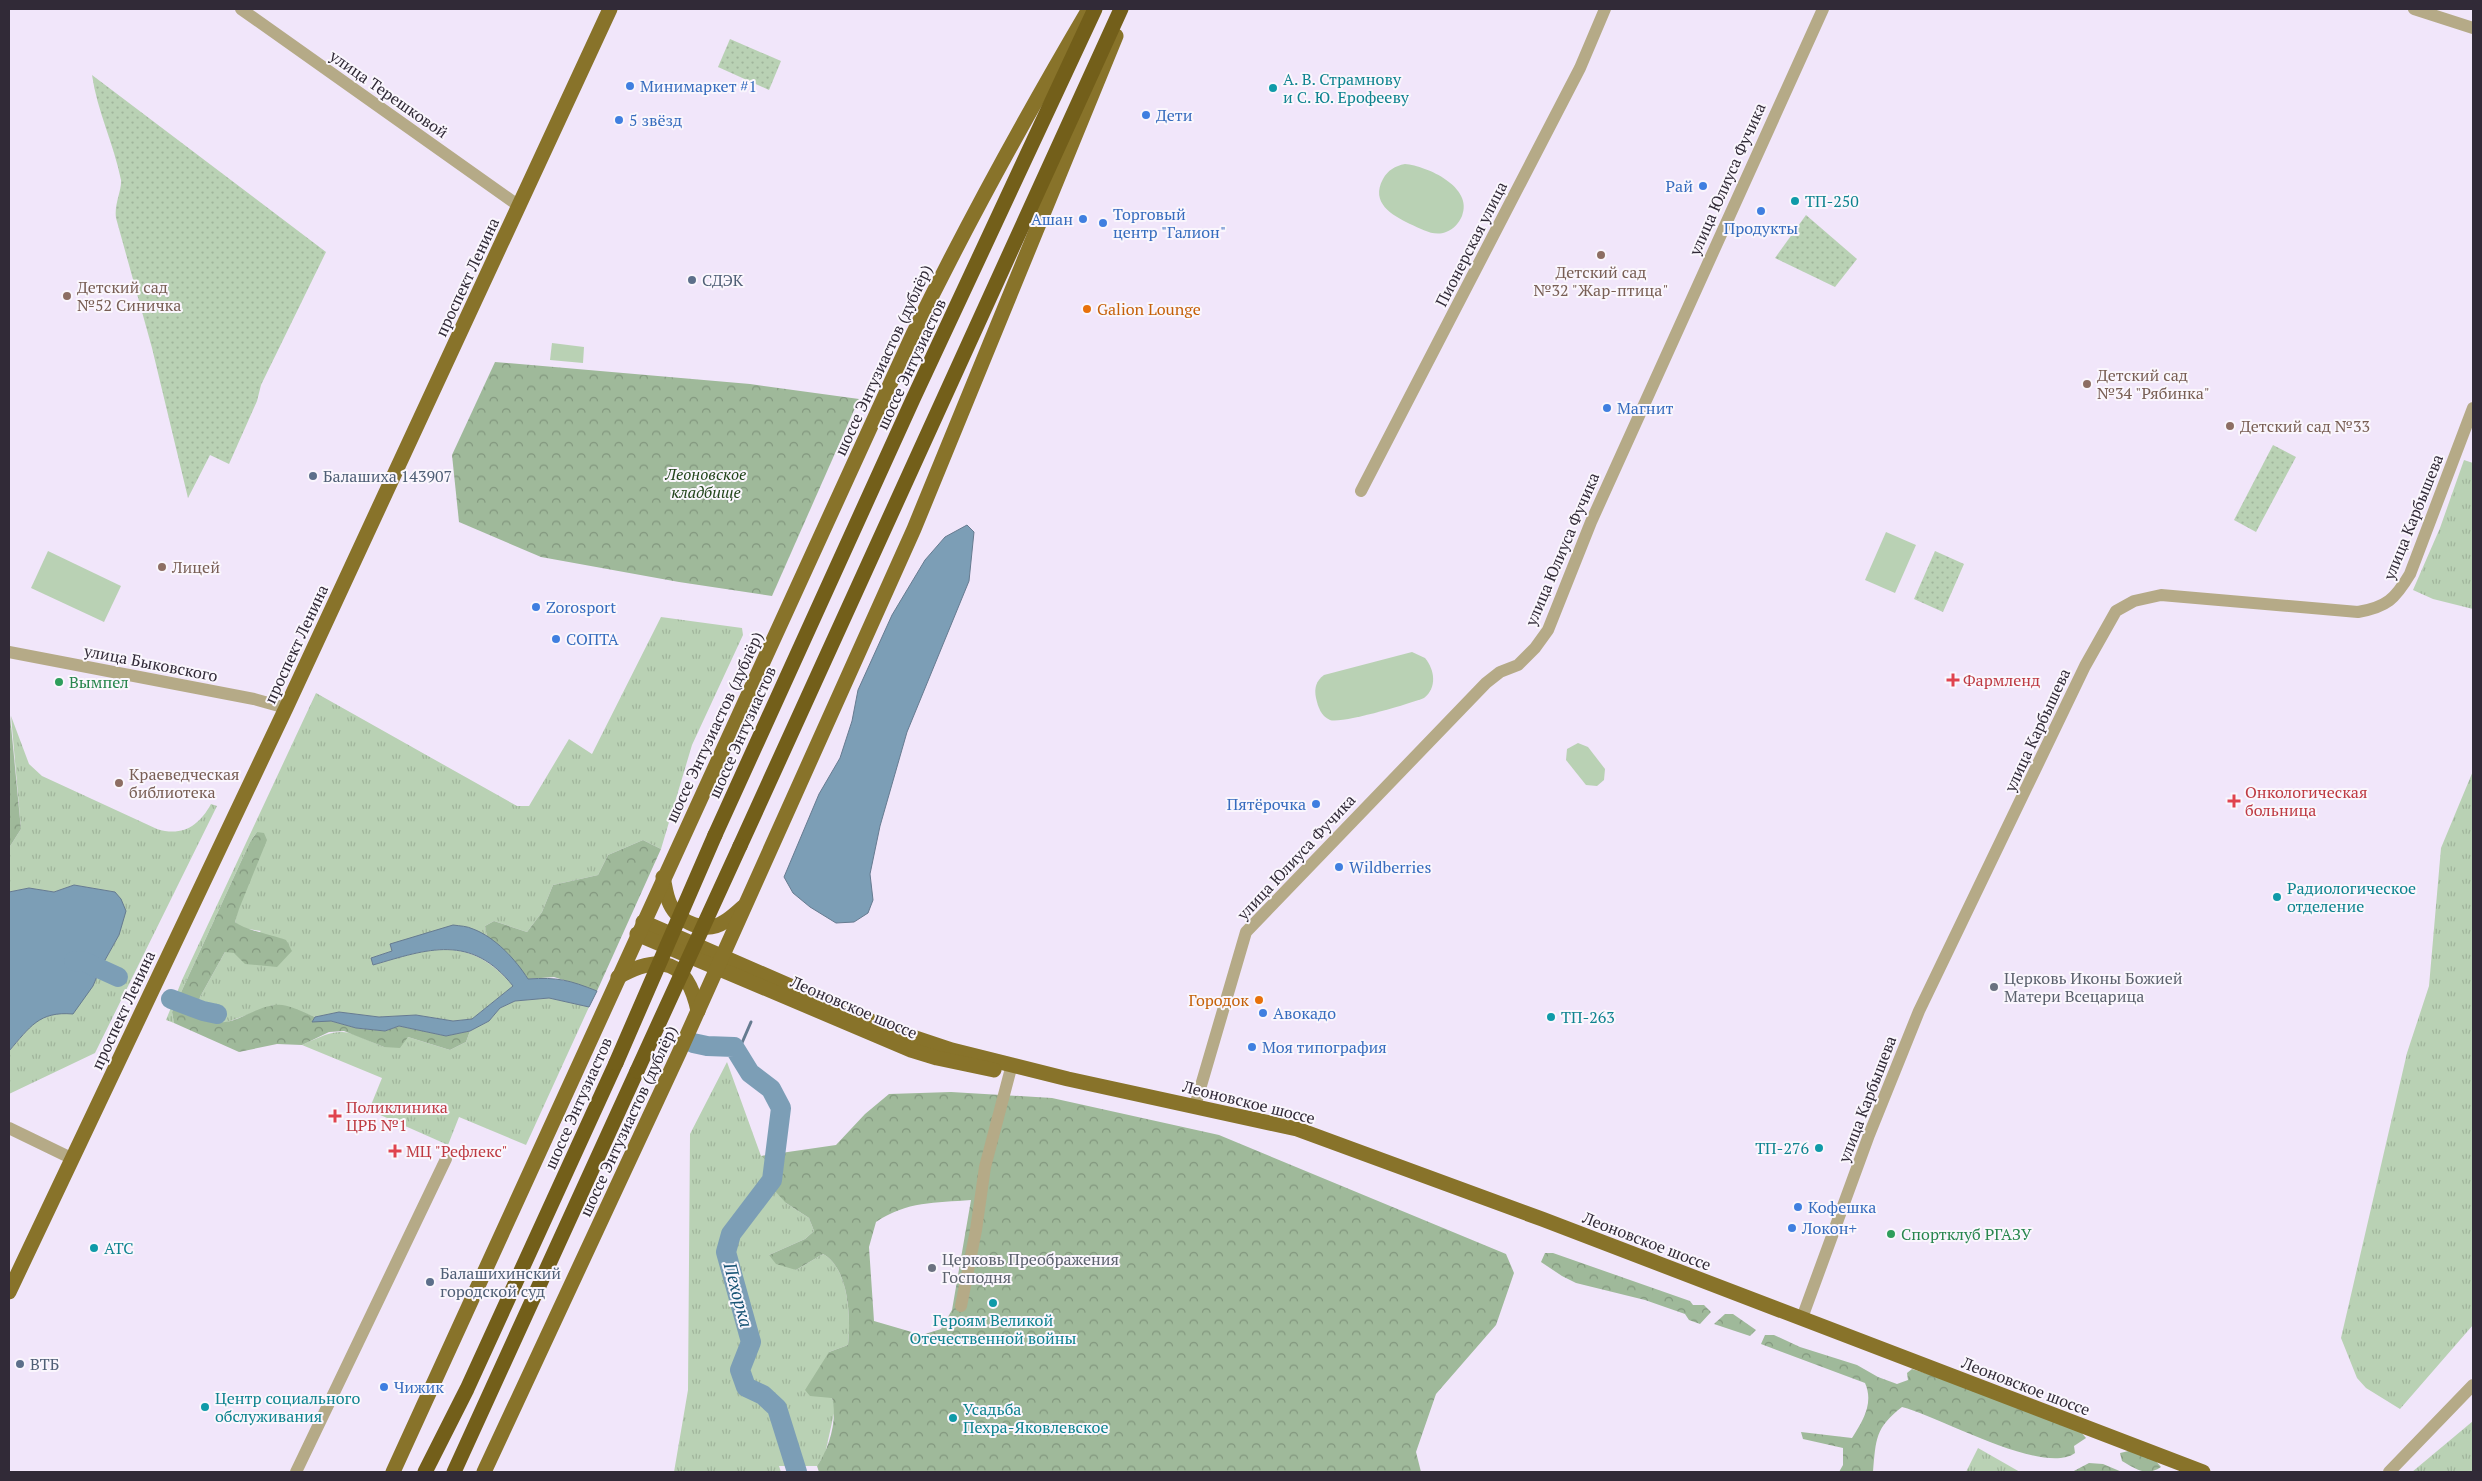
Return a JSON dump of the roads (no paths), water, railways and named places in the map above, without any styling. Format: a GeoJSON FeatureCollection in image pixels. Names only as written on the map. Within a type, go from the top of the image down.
{"type":"FeatureCollection","features":[{"type":"Feature","properties":{"kind":"highway","name":"шоссе Энтузиастов"},"geometry":{"type":"LineString","coordinates":[[425,1472],[467,1389],[616,1063],[715,835],[910,406],[1095,9]]}},
{"type":"Feature","properties":{"kind":"highway"},"geometry":{"type":"LineString","coordinates":[[454,1472],[1121,9]]}},
{"type":"Feature","properties":{"kind":"main road","name":"проспект Ленина"},"geometry":{"type":"LineString","coordinates":[[9,1292],[286,708],[610,9]]}},
{"type":"Feature","properties":{"kind":"main road","name":"шоссе Энтузиастов (дублёр)"},"geometry":{"type":"LineString","coordinates":[[393,1472],[663,877],[754,683],[913,334],[966,226],[1029,111],[1089,9]]}},
{"type":"Feature","properties":{"kind":"main road","name":"шоссе Энтузиастов (дублёр)"},"geometry":{"type":"LineString","coordinates":[[484,1472],[747,904],[914,529],[1126,9]]}},
{"type":"Feature","properties":{"kind":"main road"},"geometry":{"type":"LineString","coordinates":[[663,877],[667,896],[673,909],[683,919],[695,926],[710,927],[724,923],[747,904]]}},
{"type":"Feature","properties":{"kind":"main road","name":"Леоновское шоссе"},"geometry":{"type":"LineString","coordinates":[[640,928],[889,1029],[952,1050],[1068,1079],[1297,1129],[1542,1219],[2203,1472]]}},
{"type":"Feature","properties":{"kind":"main road","name":"Леоновское шоссе"},"geometry":{"type":"LineString","coordinates":[[720,962],[911,1050],[937,1058],[1010,1072],[1068,1079]]}},
{"type":"Feature","properties":{"kind":"main road"},"geometry":{"type":"LineString","coordinates":[[618,977],[642,965],[657,963],[671,967],[683,975],[692,987],[695,1018]]}},
{"type":"Feature","properties":{"kind":"street","name":"улица Терешковой"},"geometry":{"type":"LineString","coordinates":[[241,9],[519,206]]}},
{"type":"Feature","properties":{"kind":"street"},"geometry":{"type":"LineString","coordinates":[[1076,30],[1082,9]]}},
{"type":"Feature","properties":{"kind":"street","name":"Пионерская улица"},"geometry":{"type":"LineString","coordinates":[[1361,491],[1580,68],[1605,9]]}},
{"type":"Feature","properties":{"kind":"street","name":"улица Юлиуса Фучика"},"geometry":{"type":"LineString","coordinates":[[1195,1106],[1246,932],[1486,682],[1500,672],[1518,665],[1535,648],[1548,630],[1591,522],[1823,9]]}},
{"type":"Feature","properties":{"kind":"street"},"geometry":{"type":"LineString","coordinates":[[2414,9],[2473,28]]}},
{"type":"Feature","properties":{"kind":"street","name":"улица Карбышева"},"geometry":{"type":"LineString","coordinates":[[1802,1318],[1869,1135],[1919,1011],[2086,666],[2116,611],[2134,601],[2161,595],[2358,612],[2376,609],[2389,602],[2400,591],[2410,574],[2473,408]]}},
{"type":"Feature","properties":{"kind":"street","name":"улица Быковского"},"geometry":{"type":"LineString","coordinates":[[9,652],[258,700],[286,708]]}},
{"type":"Feature","properties":{"kind":"street"},"geometry":{"type":"LineString","coordinates":[[961,1306],[976,1230],[985,1167],[1010,1072]]}},
{"type":"Feature","properties":{"kind":"street"},"geometry":{"type":"LineString","coordinates":[[9,1128],[73,1159]]}},
{"type":"Feature","properties":{"kind":"street"},"geometry":{"type":"LineString","coordinates":[[296,1472],[446,1159]]}},
{"type":"Feature","properties":{"kind":"street"},"geometry":{"type":"LineString","coordinates":[[2389,1472],[2473,1385]]}},
{"type":"Feature","properties":{"kind":"water"},"geometry":{"type":"Polygon","coordinates":[[[967,525],[974,532],[969,581],[907,732],[880,826],[870,874],[873,900],[868,913],[854,922],[836,923],[810,907],[793,893],[784,877],[819,794],[840,758],[852,721],[858,690],[892,615],[925,560],[945,537],[967,525]]]}},
{"type":"Feature","properties":{"kind":"water"},"geometry":{"type":"Polygon","coordinates":[[[74,885],[115,892],[121,899],[126,911],[119,935],[93,986],[73,1014],[52,1015],[36,1022],[9,1051],[9,892],[29,888],[54,892],[74,885]]]}},
{"type":"Feature","properties":{"kind":"water"},"geometry":{"type":"Polygon","coordinates":[[[453,925],[471,928],[497,943],[528,979],[547,978],[563,980],[597,991],[589,1007],[549,998],[515,1001],[500,1008],[489,1021],[470,1031],[446,1036],[399,1026],[385,1031],[356,1028],[331,1021],[312,1022],[315,1017],[339,1012],[379,1017],[416,1015],[453,1021],[472,1019],[513,986],[497,969],[481,958],[465,952],[448,950],[412,954],[373,965],[371,958],[392,951],[390,944],[453,925]]]}},
{"type":"Feature","properties":{"kind":"waterway","name":"Пехорка"},"geometry":{"type":"LineString","coordinates":[[74,961],[85,962],[118,977]]}},
{"type":"Feature","properties":{"kind":"waterway","name":"Пехорка"},"geometry":{"type":"LineString","coordinates":[[171,999],[217,1014]]}},
{"type":"Feature","properties":{"kind":"waterway"},"geometry":{"type":"LineString","coordinates":[[738,1052],[751,1022]]}},
{"type":"Feature","properties":{"kind":"waterway","name":"Пехорка"},"geometry":{"type":"LineString","coordinates":[[693,1043],[707,1046],[734,1047],[750,1073],[771,1089],[781,1108],[772,1180],[731,1234],[726,1252],[751,1342],[740,1370],[746,1387],[763,1395],[777,1408],[797,1472]]}},
{"type":"Feature","properties":{"kind":"place","name":"Минимаркет #1"},"geometry":{"type":"Point","coordinates":[630,86]}},
{"type":"Feature","properties":{"kind":"place","name":"А. В. Страмнову и С. Ю. Ерофееву"},"geometry":{"type":"Point","coordinates":[1273,88]}},
{"type":"Feature","properties":{"kind":"place","name":"Дети"},"geometry":{"type":"Point","coordinates":[1146,115]}},
{"type":"Feature","properties":{"kind":"place","name":"5 звёзд"},"geometry":{"type":"Point","coordinates":[619,120]}},
{"type":"Feature","properties":{"kind":"place","name":"Рай"},"geometry":{"type":"Point","coordinates":[1703,186]}},
{"type":"Feature","properties":{"kind":"place","name":"ТП-250"},"geometry":{"type":"Point","coordinates":[1795,201]}},
{"type":"Feature","properties":{"kind":"place","name":"Продукты"},"geometry":{"type":"Point","coordinates":[1761,211]}},
{"type":"Feature","properties":{"kind":"place","name":"Ашан"},"geometry":{"type":"Point","coordinates":[1083,219]}},
{"type":"Feature","properties":{"kind":"place","name":"Торговый центр \"Галион\""},"geometry":{"type":"Point","coordinates":[1103,223]}},
{"type":"Feature","properties":{"kind":"place","name":"Детский сад №32 \"Жар-птица\""},"geometry":{"type":"Point","coordinates":[1601,255]}},
{"type":"Feature","properties":{"kind":"place","name":"СДЭК"},"geometry":{"type":"Point","coordinates":[692,280]}},
{"type":"Feature","properties":{"kind":"place","name":"Детский сад №52 Синичка"},"geometry":{"type":"Point","coordinates":[67,296]}},
{"type":"Feature","properties":{"kind":"place","name":"Galion Lounge"},"geometry":{"type":"Point","coordinates":[1087,309]}},
{"type":"Feature","properties":{"kind":"place","name":"Детский сад №34 \"Рябинка\""},"geometry":{"type":"Point","coordinates":[2087,384]}},
{"type":"Feature","properties":{"kind":"place","name":"Магнит"},"geometry":{"type":"Point","coordinates":[1607,408]}},
{"type":"Feature","properties":{"kind":"place","name":"Детский сад №33"},"geometry":{"type":"Point","coordinates":[2230,426]}},
{"type":"Feature","properties":{"kind":"place","name":"Балашиха 143907"},"geometry":{"type":"Point","coordinates":[313,476]}},
{"type":"Feature","properties":{"kind":"place","name":"Лицей"},"geometry":{"type":"Point","coordinates":[162,567]}},
{"type":"Feature","properties":{"kind":"place","name":"Zorosport"},"geometry":{"type":"Point","coordinates":[536,607]}},
{"type":"Feature","properties":{"kind":"place","name":"СОПТА"},"geometry":{"type":"Point","coordinates":[556,639]}},
{"type":"Feature","properties":{"kind":"place","name":"Фармленд"},"geometry":{"type":"Point","coordinates":[1953,680]}},
{"type":"Feature","properties":{"kind":"place","name":"Вымпел"},"geometry":{"type":"Point","coordinates":[59,682]}},
{"type":"Feature","properties":{"kind":"place","name":"Краеведческая библиотека"},"geometry":{"type":"Point","coordinates":[119,783]}},
{"type":"Feature","properties":{"kind":"place","name":"Онкологическая больница"},"geometry":{"type":"Point","coordinates":[2234,801]}},
{"type":"Feature","properties":{"kind":"place","name":"Пятёрочка"},"geometry":{"type":"Point","coordinates":[1316,804]}},
{"type":"Feature","properties":{"kind":"place","name":"Wildberries"},"geometry":{"type":"Point","coordinates":[1339,867]}},
{"type":"Feature","properties":{"kind":"place","name":"Радиологическое отделение"},"geometry":{"type":"Point","coordinates":[2277,897]}},
{"type":"Feature","properties":{"kind":"place","name":"Церковь Иконы Божией Матери Всецарица"},"geometry":{"type":"Point","coordinates":[1994,987]}},
{"type":"Feature","properties":{"kind":"place","name":"Городок"},"geometry":{"type":"Point","coordinates":[1259,1000]}},
{"type":"Feature","properties":{"kind":"place","name":"Авокадо"},"geometry":{"type":"Point","coordinates":[1263,1013]}},
{"type":"Feature","properties":{"kind":"place","name":"ТП-263"},"geometry":{"type":"Point","coordinates":[1551,1017]}},
{"type":"Feature","properties":{"kind":"place","name":"Моя типография"},"geometry":{"type":"Point","coordinates":[1252,1047]}},
{"type":"Feature","properties":{"kind":"place","name":"Поликлиника ЦРБ №1"},"geometry":{"type":"Point","coordinates":[335,1116]}},
{"type":"Feature","properties":{"kind":"place","name":"ТП-276"},"geometry":{"type":"Point","coordinates":[1819,1148]}},
{"type":"Feature","properties":{"kind":"place","name":"МЦ \"Рефлекс\""},"geometry":{"type":"Point","coordinates":[395,1151]}},
{"type":"Feature","properties":{"kind":"place","name":"Кофешка"},"geometry":{"type":"Point","coordinates":[1798,1207]}},
{"type":"Feature","properties":{"kind":"place","name":"Локон+"},"geometry":{"type":"Point","coordinates":[1792,1228]}},
{"type":"Feature","properties":{"kind":"place","name":"Спортклуб РГАЗУ"},"geometry":{"type":"Point","coordinates":[1891,1234]}},
{"type":"Feature","properties":{"kind":"place","name":"АТС"},"geometry":{"type":"Point","coordinates":[94,1248]}},
{"type":"Feature","properties":{"kind":"place","name":"Церковь Преображения Господня"},"geometry":{"type":"Point","coordinates":[932,1268]}},
{"type":"Feature","properties":{"kind":"place","name":"Балашихинский городской суд"},"geometry":{"type":"Point","coordinates":[430,1282]}},
{"type":"Feature","properties":{"kind":"place","name":"Героям Великой Отечественной войны"},"geometry":{"type":"Point","coordinates":[993,1303]}},
{"type":"Feature","properties":{"kind":"place","name":"ВТБ"},"geometry":{"type":"Point","coordinates":[20,1364]}},
{"type":"Feature","properties":{"kind":"place","name":"Чижик"},"geometry":{"type":"Point","coordinates":[384,1387]}},
{"type":"Feature","properties":{"kind":"place","name":"Центр социального обслуживания"},"geometry":{"type":"Point","coordinates":[205,1407]}},
{"type":"Feature","properties":{"kind":"place","name":"Усадьба Пехра-Яковлевское"},"geometry":{"type":"Point","coordinates":[953,1418]}},
{"type":"Feature","properties":{"kind":"park label","name":"Леоновское кладбище"},"geometry":{"type":"Point","coordinates":[706,483]}}]}
